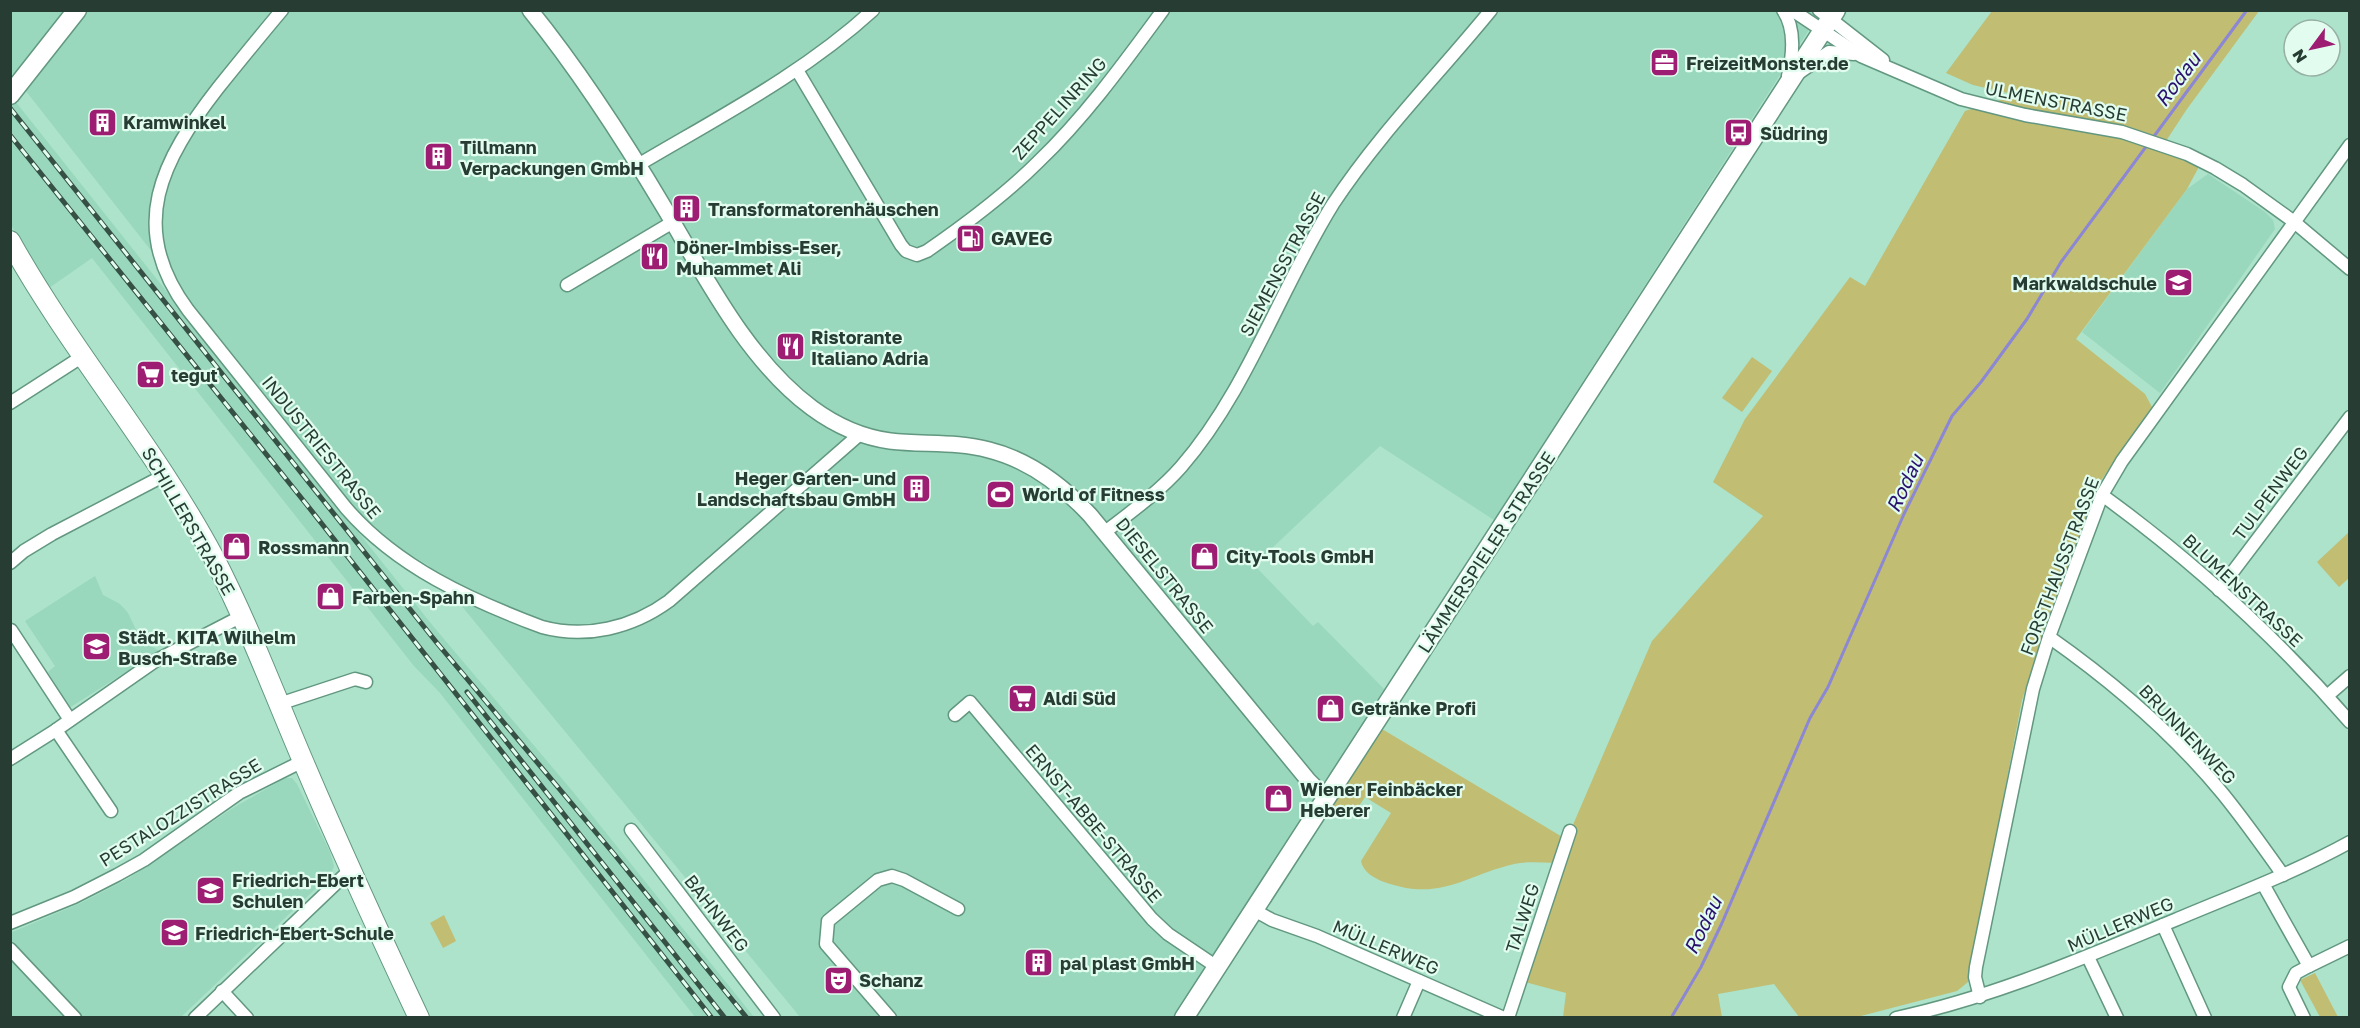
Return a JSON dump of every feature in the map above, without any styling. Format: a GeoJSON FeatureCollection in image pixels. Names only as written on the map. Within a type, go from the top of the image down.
{"type":"FeatureCollection","features":[{"type":"Feature","properties":{"kind":"main road"},"geometry":{"type":"LineString","coordinates":[[10,95],[77,10]]}},
{"type":"Feature","properties":{"kind":"main road","name":"LÄMMERSPIELER STRASSE"},"geometry":{"type":"LineString","coordinates":[[1185,1017],[1827,18]]}},
{"type":"Feature","properties":{"kind":"main road","name":"SCHILLERSTRASSE"},"geometry":{"type":"LineString","coordinates":[[12,247],[165,475],[200,532],[242,616],[350,870],[419,1017]]}},
{"type":"Feature","properties":{"kind":"street","name":"INDUSTRIESTRASSE"},"geometry":{"type":"LineString","coordinates":[[282,10],[202,108],[175,149],[159,191],[156,220],[158,238],[168,279],[178,297],[346,508],[388,549],[444,584],[542,627],[582,632],[616,627],[648,615],[669,601],[860,434]]}},
{"type":"Feature","properties":{"kind":"street","name":"DIESELSTRASSE"},"geometry":{"type":"LineString","coordinates":[[530,10],[583,80],[721,301],[775,375],[798,398],[825,417],[860,434],[891,441],[958,444],[1005,455],[1035,470],[1059,486],[1105,532],[1308,780],[1326,798]]}},
{"type":"Feature","properties":{"kind":"street"},"geometry":{"type":"LineString","coordinates":[[638,165],[797,70],[836,43],[873,10]]}},
{"type":"Feature","properties":{"kind":"street","name":"ZEPPELINRING"},"geometry":{"type":"LineString","coordinates":[[797,70],[900,245],[906,251],[917,255],[927,251],[995,201],[1037,163],[1089,106],[1163,10]]}},
{"type":"Feature","properties":{"kind":"street","name":"SIEMENSSTRASSE"},"geometry":{"type":"LineString","coordinates":[[1105,532],[1161,487],[1190,456],[1240,379],[1314,236],[1357,169],[1384,132],[1491,10]]}},
{"type":"Feature","properties":{"kind":"street","name":"LÄMMERSPIELER STRASSE"},"geometry":{"type":"LineString","coordinates":[[1783,10],[1792,35],[1792,61],[1786,85]]}},
{"type":"Feature","properties":{"kind":"street"},"geometry":{"type":"LineString","coordinates":[[1792,10],[1827,18]]}},
{"type":"Feature","properties":{"kind":"street","name":"ULMENSTRASSE"},"geometry":{"type":"LineString","coordinates":[[1827,18],[1861,56],[1944,92],[1982,105],[2137,136],[2164,145],[2215,168],[2293,221],[2349,269]]}},
{"type":"Feature","properties":{"kind":"street","name":"ULMENSTRASSE"},"geometry":{"type":"LineString","coordinates":[[1827,18],[1901,72]]}},
{"type":"Feature","properties":{"kind":"street","name":"LÄMMERSPIELER STRASSE"},"geometry":{"type":"LineString","coordinates":[[1786,85],[1829,52],[1847,52],[1861,56]]}},
{"type":"Feature","properties":{"kind":"street","name":"FORSTHAUSSTRASSE"},"geometry":{"type":"LineString","coordinates":[[1980,997],[1975,977],[1976,967],[2033,689],[2049,637],[2102,495],[2122,461],[2349,145]]}},
{"type":"Feature","properties":{"kind":"street"},"geometry":{"type":"LineString","coordinates":[[567,285],[673,222]]}},
{"type":"Feature","properties":{"kind":"street"},"geometry":{"type":"LineString","coordinates":[[10,403],[83,356]]}},
{"type":"Feature","properties":{"kind":"street","name":"TULPENWEG"},"geometry":{"type":"LineString","coordinates":[[2219,590],[2349,417]]}},
{"type":"Feature","properties":{"kind":"street"},"geometry":{"type":"LineString","coordinates":[[10,563],[24,551],[52,534],[165,475]]}},
{"type":"Feature","properties":{"kind":"street","name":"BLUMENSTRASSE"},"geometry":{"type":"LineString","coordinates":[[2102,495],[2165,542],[2261,627],[2349,722]]}},
{"type":"Feature","properties":{"kind":"street"},"geometry":{"type":"LineString","coordinates":[[10,759],[155,661],[242,616]]}},
{"type":"Feature","properties":{"kind":"street"},"geometry":{"type":"LineString","coordinates":[[11,630],[70,720]]}},
{"type":"Feature","properties":{"kind":"street","name":"BRUNNENWEG"},"geometry":{"type":"LineString","coordinates":[[2049,637],[2105,678],[2180,747],[2222,793],[2283,875]]}},
{"type":"Feature","properties":{"kind":"street"},"geometry":{"type":"LineString","coordinates":[[2327,696],[2349,676]]}},
{"type":"Feature","properties":{"kind":"street"},"geometry":{"type":"LineString","coordinates":[[279,704],[356,679],[366,682]]}},
{"type":"Feature","properties":{"kind":"street","name":"ERNST-ABBE-STRASSE"},"geometry":{"type":"LineString","coordinates":[[955,715],[970,702],[1152,919],[1168,934],[1217,967]]}},
{"type":"Feature","properties":{"kind":"street"},"geometry":{"type":"LineString","coordinates":[[56,730],[111,811]]}},
{"type":"Feature","properties":{"kind":"street","name":"PESTALOZZISTRASSE"},"geometry":{"type":"LineString","coordinates":[[10,923],[74,897],[144,860],[227,800],[303,760]]}},
{"type":"Feature","properties":{"kind":"street","name":"BAHNWEG"},"geometry":{"type":"LineString","coordinates":[[631,830],[774,1017]]}},
{"type":"Feature","properties":{"kind":"street","name":"TALWEG"},"geometry":{"type":"LineString","coordinates":[[1506,1017],[1570,831]]}},
{"type":"Feature","properties":{"kind":"street","name":"MÜLLERWEG"},"geometry":{"type":"LineString","coordinates":[[1896,1017],[1980,997],[2088,957],[2263,884],[2349,842]]}},
{"type":"Feature","properties":{"kind":"street"},"geometry":{"type":"LineString","coordinates":[[195,1017],[350,870]]}},
{"type":"Feature","properties":{"kind":"street"},"geometry":{"type":"LineString","coordinates":[[890,1017],[826,944],[828,921],[874,884],[892,876],[904,879],[958,909]]}},
{"type":"Feature","properties":{"kind":"street"},"geometry":{"type":"LineString","coordinates":[[2263,884],[2309,966]]}},
{"type":"Feature","properties":{"kind":"street","name":"MÜLLERWEG"},"geometry":{"type":"LineString","coordinates":[[1254,910],[1272,920],[1317,936],[1506,1017]]}},
{"type":"Feature","properties":{"kind":"street"},"geometry":{"type":"LineString","coordinates":[[2163,925],[2205,1017]]}},
{"type":"Feature","properties":{"kind":"street"},"geometry":{"type":"LineString","coordinates":[[2304,1017],[2289,987],[2296,973],[2349,946]]}},
{"type":"Feature","properties":{"kind":"street"},"geometry":{"type":"LineString","coordinates":[[10,949],[75,1017]]}},
{"type":"Feature","properties":{"kind":"street"},"geometry":{"type":"LineString","coordinates":[[2088,957],[2117,1017]]}},
{"type":"Feature","properties":{"kind":"street"},"geometry":{"type":"LineString","coordinates":[[1403,1017],[1419,981]]}},
{"type":"Feature","properties":{"kind":"street"},"geometry":{"type":"LineString","coordinates":[[222,991],[247,1017]]}},
{"type":"Feature","properties":{"kind":"shaded area"},"geometry":{"type":"Polygon","coordinates":[[[11,10],[1821,11],[1494,520],[1380,446],[1254,565],[1313,626],[1318,622],[1386,691],[1175,1018],[800,1017],[428,565],[398,548],[356,512],[11,72],[11,10]]]}},
{"type":"Feature","properties":{"kind":"shaded area"},"geometry":{"type":"Polygon","coordinates":[[[1992,11],[2259,11],[2164,144],[2202,161],[2187,189],[2076,339],[2145,394],[2152,407],[2100,482],[2042,638],[2022,700],[1968,982],[1957,991],[1857,1017],[1799,1017],[1774,984],[1718,994],[1722,1017],[1563,1017],[1566,993],[1517,980],[1556,863],[1514,864],[1437,888],[1421,889],[1384,882],[1367,871],[1361,861],[1391,813],[1365,797],[1351,818],[1332,806],[1382,729],[1564,838],[1560,855],[1652,641],[1763,516],[1713,482],[1745,419],[1850,277],[1865,286],[1965,111],[2016,95],[1973,85],[1946,73],[1992,11]]]}},
{"type":"Feature","properties":{"kind":"shaded area"},"geometry":{"type":"Polygon","coordinates":[[[11,96],[433,626],[574,793],[754,1017],[695,1017],[440,693],[414,666],[92,258],[49,288],[11,225],[11,96]]]}},
{"type":"Feature","properties":{"kind":"shaded area","name":"Markwaldschule"},"geometry":{"type":"Polygon","coordinates":[[[2208,174],[2265,212],[2273,220],[2275,229],[2160,393],[2082,332],[2187,189],[2208,174]]]}},
{"type":"Feature","properties":{"kind":"shaded area"},"geometry":{"type":"Polygon","coordinates":[[[1752,357],[1772,371],[1742,412],[1722,398],[1752,357]]]}},
{"type":"Feature","properties":{"kind":"shaded area"},"geometry":{"type":"Polygon","coordinates":[[[2349,532],[2349,578],[2339,587],[2317,562],[2349,532]]]}},
{"type":"Feature","properties":{"kind":"shaded area","name":"Städt. KITA Wilhelm Busch-Straße"},"geometry":{"type":"Polygon","coordinates":[[[95,576],[103,595],[120,604],[128,613],[138,634],[145,642],[159,651],[69,708],[48,672],[55,666],[25,621],[95,576]]]}},
{"type":"Feature","properties":{"kind":"shaded area","name":"Friedrich-Ebert Schulen"},"geometry":{"type":"Polygon","coordinates":[[[285,778],[292,778],[297,784],[330,852],[334,866],[331,874],[181,1017],[11,1017],[10,933],[83,902],[129,878],[233,808],[285,778]]]}},
{"type":"Feature","properties":{"kind":"shaded area"},"geometry":{"type":"Polygon","coordinates":[[[444,915],[456,941],[443,948],[430,923],[444,915]]]}},
{"type":"Feature","properties":{"kind":"shaded area"},"geometry":{"type":"Polygon","coordinates":[[[2315,973],[2338,1017],[2320,1017],[2300,980],[2315,973]]]}},
{"type":"Feature","properties":{"kind":"waterway","name":"Rodau"},"geometry":{"type":"LineString","coordinates":[[2152,139],[2247,10]]}},
{"type":"Feature","properties":{"kind":"waterway","name":"Rodau"},"geometry":{"type":"LineString","coordinates":[[1671,1018],[1701,967],[1722,923],[1810,718],[1828,687],[1904,514],[1952,416],[1981,382],[2027,319],[2061,262],[2148,144]]}},
{"type":"Feature","properties":{"kind":"railway"},"geometry":{"type":"LineString","coordinates":[[10,108],[437,643],[614,854],[747,1018]]}},
{"type":"Feature","properties":{"kind":"railway"},"geometry":{"type":"LineString","coordinates":[[10,135],[307,505],[712,1018]]}},
{"type":"Feature","properties":{"kind":"railway"},"geometry":{"type":"LineString","coordinates":[[467,692],[725,1018]]}},
{"type":"Feature","properties":{"kind":"place","name":"FreizeitMonster.de"},"geometry":{"type":"Point","coordinates":[1665,63]}},
{"type":"Feature","properties":{"kind":"place","name":"Kramwinkel"},"geometry":{"type":"Point","coordinates":[102,122]}},
{"type":"Feature","properties":{"kind":"place","name":"Südring"},"geometry":{"type":"Point","coordinates":[1739,133]}},
{"type":"Feature","properties":{"kind":"place","name":"Tillmann Verpackungen GmbH"},"geometry":{"type":"Point","coordinates":[439,157]}},
{"type":"Feature","properties":{"kind":"place","name":"Transformatorenhäuschen"},"geometry":{"type":"Point","coordinates":[687,209]}},
{"type":"Feature","properties":{"kind":"place","name":"GAVEG"},"geometry":{"type":"Point","coordinates":[970,238]}},
{"type":"Feature","properties":{"kind":"place","name":"Döner-Imbiss-Eser, Muhammet Ali"},"geometry":{"type":"Point","coordinates":[655,257]}},
{"type":"Feature","properties":{"kind":"place","name":"Markwaldschule"},"geometry":{"type":"Point","coordinates":[2178,283]}},
{"type":"Feature","properties":{"kind":"place","name":"Ristorante Italiano Adria"},"geometry":{"type":"Point","coordinates":[790,347]}},
{"type":"Feature","properties":{"kind":"place","name":"tegut"},"geometry":{"type":"Point","coordinates":[150,375]}},
{"type":"Feature","properties":{"kind":"place","name":"Heger Garten- und Landschaftsbau GmbH"},"geometry":{"type":"Point","coordinates":[917,488]}},
{"type":"Feature","properties":{"kind":"place","name":"World of Fitness"},"geometry":{"type":"Point","coordinates":[1001,494]}},
{"type":"Feature","properties":{"kind":"place","name":"Rossmann"},"geometry":{"type":"Point","coordinates":[237,547]}},
{"type":"Feature","properties":{"kind":"place","name":"City-Tools GmbH"},"geometry":{"type":"Point","coordinates":[1205,556]}},
{"type":"Feature","properties":{"kind":"place","name":"Farben-Spahn"},"geometry":{"type":"Point","coordinates":[331,597]}},
{"type":"Feature","properties":{"kind":"place","name":"Städt. KITA Wilhelm Busch-Straße"},"geometry":{"type":"Point","coordinates":[97,647]}},
{"type":"Feature","properties":{"kind":"place","name":"Aldi Süd"},"geometry":{"type":"Point","coordinates":[1022,698]}},
{"type":"Feature","properties":{"kind":"place","name":"Getränke Profi"},"geometry":{"type":"Point","coordinates":[1330,708]}},
{"type":"Feature","properties":{"kind":"place","name":"Wiener Feinbäcker Heberer"},"geometry":{"type":"Point","coordinates":[1279,799]}},
{"type":"Feature","properties":{"kind":"place","name":"Friedrich-Ebert Schulen"},"geometry":{"type":"Point","coordinates":[211,890]}},
{"type":"Feature","properties":{"kind":"place","name":"Friedrich-Ebert-Schule"},"geometry":{"type":"Point","coordinates":[174,933]}},
{"type":"Feature","properties":{"kind":"place","name":"pal plast GmbH"},"geometry":{"type":"Point","coordinates":[1039,963]}},
{"type":"Feature","properties":{"kind":"place","name":"Schanz"},"geometry":{"type":"Point","coordinates":[838,980]}}]}
